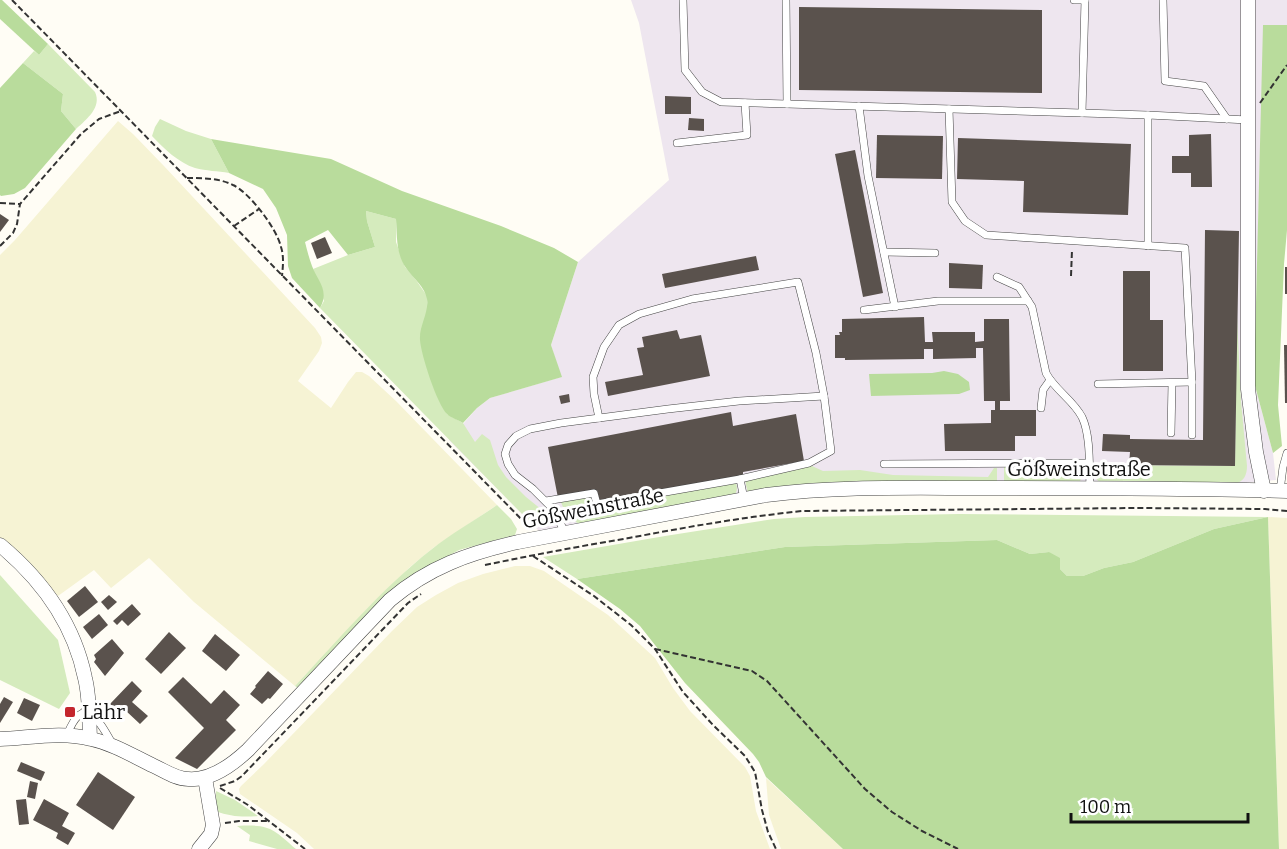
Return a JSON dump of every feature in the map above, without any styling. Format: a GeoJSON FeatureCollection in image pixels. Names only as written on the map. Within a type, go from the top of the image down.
{"type":"FeatureCollection","features":[{"type":"Feature","properties":{"kind":"street"},"geometry":{"type":"LineString","coordinates":[[1248,0],[1248,389],[1256,452],[1264,491]]}},
{"type":"Feature","properties":{"kind":"street","name":"Gößweinstraße"},"geometry":{"type":"LineString","coordinates":[[0,740],[67,735],[90,738],[114,746],[174,776],[191,780],[205,777],[224,769],[248,750],[400,591],[447,563],[518,542],[788,492],[884,488],[1284,491]]}},
{"type":"Feature","properties":{"kind":"street"},"geometry":{"type":"LineString","coordinates":[[0,545],[33,577],[57,607],[70,631],[86,681],[90,738]]}},
{"type":"Feature","properties":{"kind":"street"},"geometry":{"type":"LineString","coordinates":[[199,849],[211,834],[213,825],[205,777]]}},
{"type":"Feature","properties":{"kind":"lane"},"geometry":{"type":"LineString","coordinates":[[683,0],[685,70],[702,92],[721,102],[1248,120]]}},
{"type":"Feature","properties":{"kind":"lane"},"geometry":{"type":"LineString","coordinates":[[786,0],[787,104]]}},
{"type":"Feature","properties":{"kind":"lane"},"geometry":{"type":"LineString","coordinates":[[1074,0],[1085,0],[1082,113]]}},
{"type":"Feature","properties":{"kind":"lane"},"geometry":{"type":"LineString","coordinates":[[1163,0],[1165,81],[1204,86],[1227,119]]}},
{"type":"Feature","properties":{"kind":"lane"},"geometry":{"type":"LineString","coordinates":[[677,143],[747,135],[745,103]]}},
{"type":"Feature","properties":{"kind":"lane"},"geometry":{"type":"LineString","coordinates":[[859,106],[868,176],[896,307]]}},
{"type":"Feature","properties":{"kind":"lane"},"geometry":{"type":"LineString","coordinates":[[949,109],[952,202],[965,221],[986,235],[1185,248],[1192,382],[1192,435]]}},
{"type":"Feature","properties":{"kind":"lane"},"geometry":{"type":"LineString","coordinates":[[1148,115],[1148,246]]}},
{"type":"Feature","properties":{"kind":"lane"},"geometry":{"type":"LineString","coordinates":[[884,252],[935,254]]}},
{"type":"Feature","properties":{"kind":"lane"},"geometry":{"type":"LineString","coordinates":[[997,277],[1019,287],[1028,301],[1032,308],[1046,373],[1082,416],[1088,442],[1090,488]]}},
{"type":"Feature","properties":{"kind":"lane"},"geometry":{"type":"LineString","coordinates":[[546,501],[594,493],[597,504],[809,463],[831,451],[816,353],[798,282],[692,299],[639,314],[619,325],[604,347],[593,377],[599,418]]}},
{"type":"Feature","properties":{"kind":"lane"},"geometry":{"type":"LineString","coordinates":[[864,310],[938,301],[1028,301]]}},
{"type":"Feature","properties":{"kind":"lane"},"geometry":{"type":"LineString","coordinates":[[1041,408],[1043,390],[1050,380]]}},
{"type":"Feature","properties":{"kind":"lane"},"geometry":{"type":"LineString","coordinates":[[1098,384],[1192,382]]}},
{"type":"Feature","properties":{"kind":"lane"},"geometry":{"type":"LineString","coordinates":[[1171,433],[1172,383]]}},
{"type":"Feature","properties":{"kind":"lane"},"geometry":{"type":"LineString","coordinates":[[566,534],[552,508],[515,475],[508,464],[505,454],[508,445],[516,436],[530,429],[599,418],[739,401],[824,396]]}},
{"type":"Feature","properties":{"kind":"lane"},"geometry":{"type":"LineString","coordinates":[[1284,491],[1283,467],[1287,453]]}},
{"type":"Feature","properties":{"kind":"lane"},"geometry":{"type":"LineString","coordinates":[[884,464],[1089,463]]}},
{"type":"Feature","properties":{"kind":"lane"},"geometry":{"type":"LineString","coordinates":[[740,478],[744,499]]}},
{"type":"Feature","properties":{"kind":"lane"},"geometry":{"type":"LineString","coordinates":[[67,735],[78,714],[89,713],[96,718],[114,746]]}},
{"type":"Feature","properties":{"kind":"path"},"geometry":{"type":"LineString","coordinates":[[12,0],[540,538]]}},
{"type":"Feature","properties":{"kind":"path"},"geometry":{"type":"LineString","coordinates":[[1248,120],[1287,65]]}},
{"type":"Feature","properties":{"kind":"path"},"geometry":{"type":"LineString","coordinates":[[0,246],[13,233],[20,204],[81,134],[99,119],[121,111]]}},
{"type":"Feature","properties":{"kind":"path"},"geometry":{"type":"LineString","coordinates":[[187,178],[210,178],[233,184],[248,195],[276,233],[281,247],[282,276]]}},
{"type":"Feature","properties":{"kind":"path"},"geometry":{"type":"LineString","coordinates":[[0,203],[20,204]]}},
{"type":"Feature","properties":{"kind":"path"},"geometry":{"type":"LineString","coordinates":[[234,226],[259,209]]}},
{"type":"Feature","properties":{"kind":"path"},"geometry":{"type":"LineString","coordinates":[[1071,276],[1072,241]]}},
{"type":"Feature","properties":{"kind":"path"},"geometry":{"type":"LineString","coordinates":[[1024,503],[1024,509]]}},
{"type":"Feature","properties":{"kind":"path"},"geometry":{"type":"LineString","coordinates":[[477,566],[706,524],[802,512],[1024,509],[1265,509],[1287,511]]}},
{"type":"Feature","properties":{"kind":"path"},"geometry":{"type":"LineString","coordinates":[[532,555],[631,625],[655,649],[684,692],[745,756],[755,772],[762,810],[776,849]]}},
{"type":"Feature","properties":{"kind":"path"},"geometry":{"type":"LineString","coordinates":[[305,849],[270,821],[218,787],[242,776],[408,603],[423,593]]}},
{"type":"Feature","properties":{"kind":"path"},"geometry":{"type":"LineString","coordinates":[[655,649],[752,671],[766,681],[821,742],[892,812],[922,831],[958,849]]}},
{"type":"Feature","properties":{"kind":"path"},"geometry":{"type":"LineString","coordinates":[[213,825],[239,821],[270,821]]}},
{"type":"Feature","properties":{"kind":"shaded area"},"geometry":{"type":"Polygon","coordinates":[[[631,0],[1287,0],[1287,25],[1264,25],[1254,382],[1273,453],[1276,480],[1234,484],[862,484],[541,533],[449,440],[477,408],[490,398],[561,377],[551,345],[578,262],[669,180],[639,23],[631,0]]]}},
{"type":"Feature","properties":{"kind":"shaded area"},"geometry":{"type":"Polygon","coordinates":[[[118,121],[164,166],[315,328],[322,343],[298,381],[331,408],[356,372],[369,376],[497,505],[433,548],[410,567],[295,686],[194,602],[149,558],[111,588],[94,570],[58,596],[22,557],[0,539],[0,255],[118,121]]]}},
{"type":"Feature","properties":{"kind":"shaded area"},"geometry":{"type":"Polygon","coordinates":[[[1268,517],[1287,518],[1287,849],[1279,849],[1268,517]]]}},
{"type":"Feature","properties":{"kind":"shaded area"},"geometry":{"type":"Polygon","coordinates":[[[515,566],[530,566],[544,571],[608,615],[655,658],[690,711],[745,767],[750,776],[756,811],[770,849],[314,849],[297,833],[240,794],[241,786],[417,607],[458,583],[515,566]]]}},
{"type":"Feature","properties":{"kind":"shaded area"},"geometry":{"type":"Polygon","coordinates":[[[766,778],[843,849],[781,849],[769,815],[766,778]]]}},
{"type":"Feature","properties":{"kind":"green space"},"geometry":{"type":"Polygon","coordinates":[[[0,0],[48,44],[39,55],[0,19],[0,0]]]}},
{"type":"Feature","properties":{"kind":"green space"},"geometry":{"type":"Polygon","coordinates":[[[1263,25],[1287,25],[1287,230],[1278,405],[1282,446],[1273,453],[1254,382],[1263,25]]]}},
{"type":"Feature","properties":{"kind":"green space"},"geometry":{"type":"Polygon","coordinates":[[[48,44],[95,92],[97,97],[95,108],[76,129],[61,111],[63,94],[23,63],[34,51],[39,55],[48,44]]]}},
{"type":"Feature","properties":{"kind":"green space"},"geometry":{"type":"Polygon","coordinates":[[[23,63],[63,94],[61,111],[76,129],[25,188],[14,194],[1,196],[0,88],[23,63]]]}},
{"type":"Feature","properties":{"kind":"green space"},"geometry":{"type":"Polygon","coordinates":[[[160,119],[211,139],[229,173],[195,168],[172,155],[152,136],[160,119]]]}},
{"type":"Feature","properties":{"kind":"green space"},"geometry":{"type":"Polygon","coordinates":[[[211,139],[331,159],[402,191],[501,226],[554,248],[578,262],[551,345],[562,377],[490,398],[463,423],[449,415],[439,400],[423,356],[420,335],[427,309],[427,299],[424,290],[400,257],[396,219],[366,211],[375,247],[348,255],[328,230],[305,242],[312,266],[323,290],[323,302],[320,308],[292,278],[288,266],[287,235],[276,208],[263,189],[229,173],[211,139]]]}},
{"type":"Feature","properties":{"kind":"green space"},"geometry":{"type":"Polygon","coordinates":[[[366,211],[396,219],[396,242],[405,267],[427,296],[427,311],[420,338],[447,414],[463,423],[475,442],[482,434],[490,440],[498,465],[506,477],[526,497],[547,514],[550,523],[547,526],[534,524],[527,519],[320,308],[324,301],[313,269],[375,247],[366,211]]]}},
{"type":"Feature","properties":{"kind":"green space"},"geometry":{"type":"Polygon","coordinates":[[[1237,317],[1247,466],[1243,480],[1234,484],[1102,483],[1097,480],[1094,465],[1235,466],[1237,317]]]}},
{"type":"Feature","properties":{"kind":"green space"},"geometry":{"type":"Polygon","coordinates":[[[944,371],[958,374],[969,382],[970,390],[959,394],[871,396],[869,374],[944,371]]]}},
{"type":"Feature","properties":{"kind":"green space"},"geometry":{"type":"Polygon","coordinates":[[[812,466],[823,471],[860,470],[893,475],[988,477],[994,468],[997,468],[997,483],[748,494],[745,480],[812,466]]]}},
{"type":"Feature","properties":{"kind":"green space"},"geometry":{"type":"Polygon","coordinates":[[[1004,467],[1012,467],[1012,476],[1075,476],[1076,467],[1081,471],[1081,479],[1076,483],[1004,483],[1004,467]]]}},
{"type":"Feature","properties":{"kind":"green space"},"geometry":{"type":"Polygon","coordinates":[[[736,482],[735,496],[580,524],[568,515],[561,502],[590,497],[595,507],[736,482]]]}},
{"type":"Feature","properties":{"kind":"green space"},"geometry":{"type":"Polygon","coordinates":[[[497,505],[517,529],[515,535],[459,550],[410,577],[298,688],[295,686],[361,615],[413,564],[497,505]]]}},
{"type":"Feature","properties":{"kind":"green space"},"geometry":{"type":"Polygon","coordinates":[[[959,514],[1268,517],[1214,529],[1133,562],[1104,568],[1083,576],[1067,576],[1049,552],[1030,554],[997,540],[785,547],[577,579],[543,557],[774,519],[959,514]]]}},
{"type":"Feature","properties":{"kind":"green space"},"geometry":{"type":"Polygon","coordinates":[[[1268,517],[1279,849],[843,849],[766,777],[753,754],[685,683],[640,626],[577,579],[785,547],[997,540],[1030,554],[1049,552],[1060,558],[1060,569],[1067,576],[1083,576],[1104,568],[1133,562],[1214,529],[1268,517]]]}},
{"type":"Feature","properties":{"kind":"green space"},"geometry":{"type":"Polygon","coordinates":[[[0,575],[58,640],[70,693],[59,709],[0,680],[0,575]]]}},
{"type":"Feature","properties":{"kind":"green space"},"geometry":{"type":"Polygon","coordinates":[[[216,791],[235,800],[258,816],[237,816],[216,811],[216,791]]]}},
{"type":"Feature","properties":{"kind":"green space"},"geometry":{"type":"Polygon","coordinates":[[[237,826],[257,826],[270,829],[296,849],[277,849],[249,841],[250,835],[237,826]]]}},
{"type":"Feature","properties":{"kind":"building"},"geometry":{"type":"Polygon","coordinates":[[[799,7],[1042,10],[1042,93],[799,90],[799,7]]]}},
{"type":"Feature","properties":{"kind":"building"},"geometry":{"type":"Polygon","coordinates":[[[665,96],[691,97],[691,114],[665,114],[665,96]]]}},
{"type":"Feature","properties":{"kind":"building"},"geometry":{"type":"Polygon","coordinates":[[[689,118],[704,119],[704,131],[688,130],[689,118]]]}},
{"type":"Feature","properties":{"kind":"building"},"geometry":{"type":"Polygon","coordinates":[[[1211,134],[1212,187],[1191,187],[1191,173],[1172,173],[1172,156],[1189,156],[1189,135],[1211,134]]]}},
{"type":"Feature","properties":{"kind":"building"},"geometry":{"type":"Polygon","coordinates":[[[877,135],[943,136],[942,179],[876,178],[877,135]]]}},
{"type":"Feature","properties":{"kind":"building"},"geometry":{"type":"Polygon","coordinates":[[[958,138],[1131,144],[1128,215],[1023,212],[1024,181],[957,179],[958,138]]]}},
{"type":"Feature","properties":{"kind":"building"},"geometry":{"type":"Polygon","coordinates":[[[855,150],[883,293],[863,297],[835,154],[855,150]]]}},
{"type":"Feature","properties":{"kind":"building"},"geometry":{"type":"Polygon","coordinates":[[[0,214],[9,220],[0,232],[0,214]]]}},
{"type":"Feature","properties":{"kind":"building"},"geometry":{"type":"Polygon","coordinates":[[[1205,230],[1239,231],[1235,466],[1129,465],[1130,452],[1102,451],[1103,434],[1130,435],[1130,439],[1203,440],[1205,230]]]}},
{"type":"Feature","properties":{"kind":"building"},"geometry":{"type":"Polygon","coordinates":[[[325,237],[332,253],[317,259],[311,243],[325,237]]]}},
{"type":"Feature","properties":{"kind":"building"},"geometry":{"type":"Polygon","coordinates":[[[756,256],[759,270],[665,288],[662,274],[756,256]]]}},
{"type":"Feature","properties":{"kind":"building"},"geometry":{"type":"Polygon","coordinates":[[[949,263],[983,265],[982,289],[949,288],[949,263]]]}},
{"type":"Feature","properties":{"kind":"building"},"geometry":{"type":"Polygon","coordinates":[[[1285,267],[1287,267],[1287,294],[1285,294],[1285,267]]]}},
{"type":"Feature","properties":{"kind":"building"},"geometry":{"type":"Polygon","coordinates":[[[1123,271],[1150,271],[1150,320],[1163,320],[1163,371],[1123,371],[1123,271]]]}},
{"type":"Feature","properties":{"kind":"building"},"geometry":{"type":"Polygon","coordinates":[[[924,317],[925,342],[933,342],[932,332],[975,332],[975,342],[984,341],[984,319],[1009,319],[1010,401],[1000,401],[1000,410],[1036,410],[1036,436],[1015,436],[1015,451],[945,451],[944,424],[991,423],[991,410],[995,410],[995,401],[984,401],[983,348],[976,348],[976,358],[933,359],[933,349],[924,349],[924,359],[845,360],[845,358],[835,358],[835,335],[840,335],[839,332],[842,332],[842,319],[924,317]]]}},
{"type":"Feature","properties":{"kind":"building"},"geometry":{"type":"Polygon","coordinates":[[[677,330],[680,339],[701,335],[710,376],[608,396],[605,382],[643,375],[637,348],[644,347],[642,337],[677,330]]]}},
{"type":"Feature","properties":{"kind":"building"},"geometry":{"type":"Polygon","coordinates":[[[1284,345],[1287,345],[1287,403],[1285,403],[1284,345]]]}},
{"type":"Feature","properties":{"kind":"building"},"geometry":{"type":"Polygon","coordinates":[[[569,394],[570,402],[561,404],[559,396],[569,394]]]}},
{"type":"Feature","properties":{"kind":"building"},"geometry":{"type":"Polygon","coordinates":[[[731,412],[733,426],[796,414],[804,461],[600,503],[597,490],[558,498],[548,447],[731,412]]]}},
{"type":"Feature","properties":{"kind":"building"},"geometry":{"type":"Polygon","coordinates":[[[85,586],[98,602],[79,617],[67,601],[85,586]]]}},
{"type":"Feature","properties":{"kind":"building"},"geometry":{"type":"Polygon","coordinates":[[[109,595],[117,602],[108,610],[101,602],[109,595]]]}},
{"type":"Feature","properties":{"kind":"building"},"geometry":{"type":"Polygon","coordinates":[[[132,604],[141,614],[128,626],[122,620],[117,625],[113,621],[132,604]]]}},
{"type":"Feature","properties":{"kind":"building"},"geometry":{"type":"Polygon","coordinates":[[[99,614],[108,625],[92,639],[83,627],[99,614]]]}},
{"type":"Feature","properties":{"kind":"building"},"geometry":{"type":"Polygon","coordinates":[[[169,632],[186,648],[161,674],[145,659],[169,632]]]}},
{"type":"Feature","properties":{"kind":"building"},"geometry":{"type":"Polygon","coordinates":[[[215,634],[240,655],[226,671],[202,651],[215,634]]]}},
{"type":"Feature","properties":{"kind":"building"},"geometry":{"type":"Polygon","coordinates":[[[112,639],[124,653],[105,676],[94,662],[96,659],[94,655],[112,639]]]}},
{"type":"Feature","properties":{"kind":"building"},"geometry":{"type":"Polygon","coordinates":[[[268,671],[283,684],[270,699],[268,698],[262,704],[250,694],[268,671]]]}},
{"type":"Feature","properties":{"kind":"building"},"geometry":{"type":"Polygon","coordinates":[[[183,677],[211,704],[224,690],[240,705],[226,720],[236,730],[197,769],[175,758],[204,728],[168,692],[183,677]]]}},
{"type":"Feature","properties":{"kind":"building"},"geometry":{"type":"Polygon","coordinates":[[[132,681],[142,691],[132,702],[148,716],[140,724],[125,710],[121,714],[110,704],[132,681]]]}},
{"type":"Feature","properties":{"kind":"building"},"geometry":{"type":"Polygon","coordinates":[[[4,697],[13,702],[0,723],[0,704],[4,697]]]}},
{"type":"Feature","properties":{"kind":"building"},"geometry":{"type":"Polygon","coordinates":[[[24,698],[40,705],[32,721],[17,713],[24,698]]]}},
{"type":"Feature","properties":{"kind":"building"},"geometry":{"type":"Polygon","coordinates":[[[21,762],[45,772],[41,781],[17,771],[21,762]]]}},
{"type":"Feature","properties":{"kind":"building"},"geometry":{"type":"Polygon","coordinates":[[[98,772],[135,797],[113,830],[76,805],[98,772]]]}},
{"type":"Feature","properties":{"kind":"building"},"geometry":{"type":"Polygon","coordinates":[[[30,781],[38,783],[35,799],[27,797],[30,781]]]}},
{"type":"Feature","properties":{"kind":"building"},"geometry":{"type":"Polygon","coordinates":[[[26,799],[29,824],[19,825],[16,800],[26,799]]]}},
{"type":"Feature","properties":{"kind":"building"},"geometry":{"type":"Polygon","coordinates":[[[44,799],[69,813],[62,826],[75,833],[68,845],[56,838],[58,833],[33,820],[44,799]]]}},
{"type":"Feature","properties":{"kind":"place","name":"Lähr"},"geometry":{"type":"Point","coordinates":[70,712]}}]}
